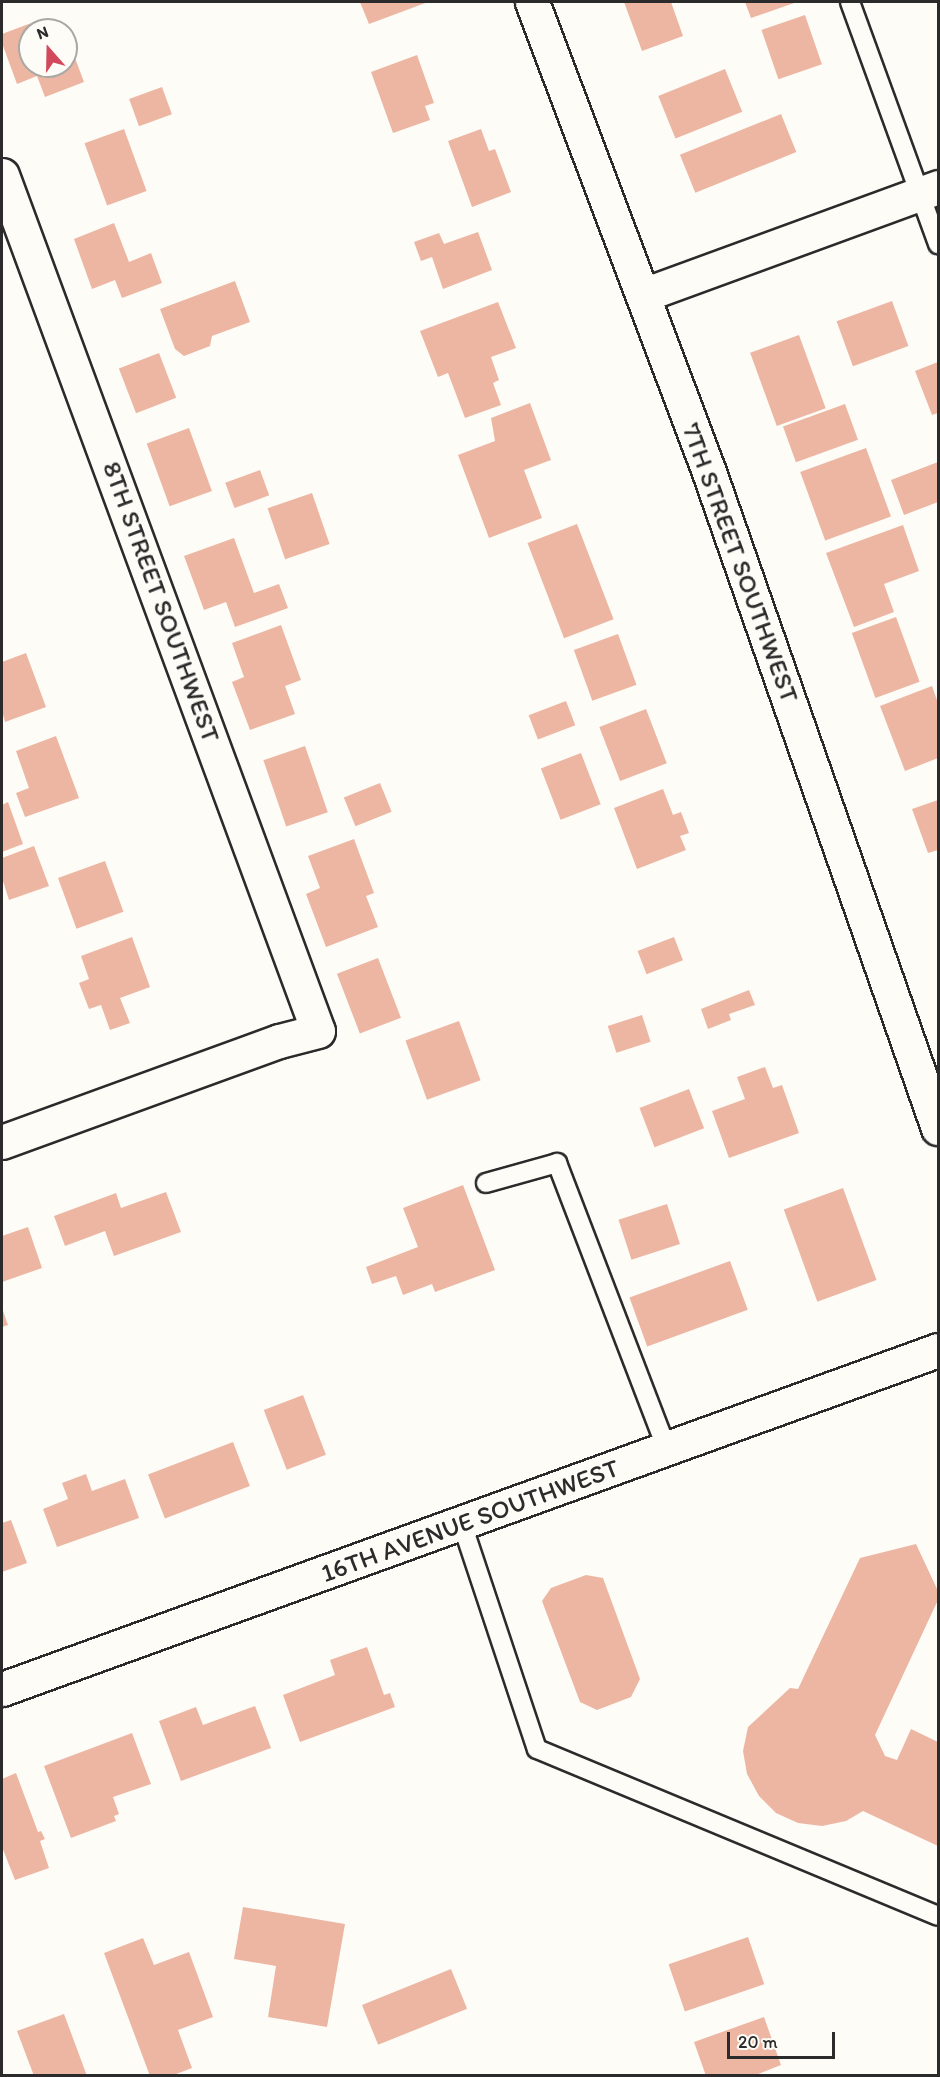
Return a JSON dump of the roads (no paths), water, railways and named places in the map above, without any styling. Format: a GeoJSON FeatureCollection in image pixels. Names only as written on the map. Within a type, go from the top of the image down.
{"type":"FeatureCollection","features":[{"type":"Feature","properties":{"kind":"street","name":"7TH STREET SOUTHWEST"},"geometry":{"type":"LineString","coordinates":[[532,2],[709,472],[939,1128]]}},
{"type":"Feature","properties":{"kind":"street","name":"8TH STREET SOUTHWEST"},"geometry":{"type":"LineString","coordinates":[[2,175],[318,1031],[279,1041],[2,1142]]}},
{"type":"Feature","properties":{"kind":"street"},"geometry":{"type":"LineString","coordinates":[[643,295],[929,190]]}},
{"type":"Feature","properties":{"kind":"street","name":"16TH AVENUE SOUTHWEST"},"geometry":{"type":"LineString","coordinates":[[2,1689],[939,1350]]}},
{"type":"Feature","properties":{"kind":"lane"},"geometry":{"type":"LineString","coordinates":[[850,2],[929,190],[939,244]]}},
{"type":"Feature","properties":{"kind":"lane"},"geometry":{"type":"LineString","coordinates":[[486,1182],[557,1163],[667,1450]]}},
{"type":"Feature","properties":{"kind":"lane"},"geometry":{"type":"LineString","coordinates":[[462,1524],[537,1749],[939,1916]]}}]}
